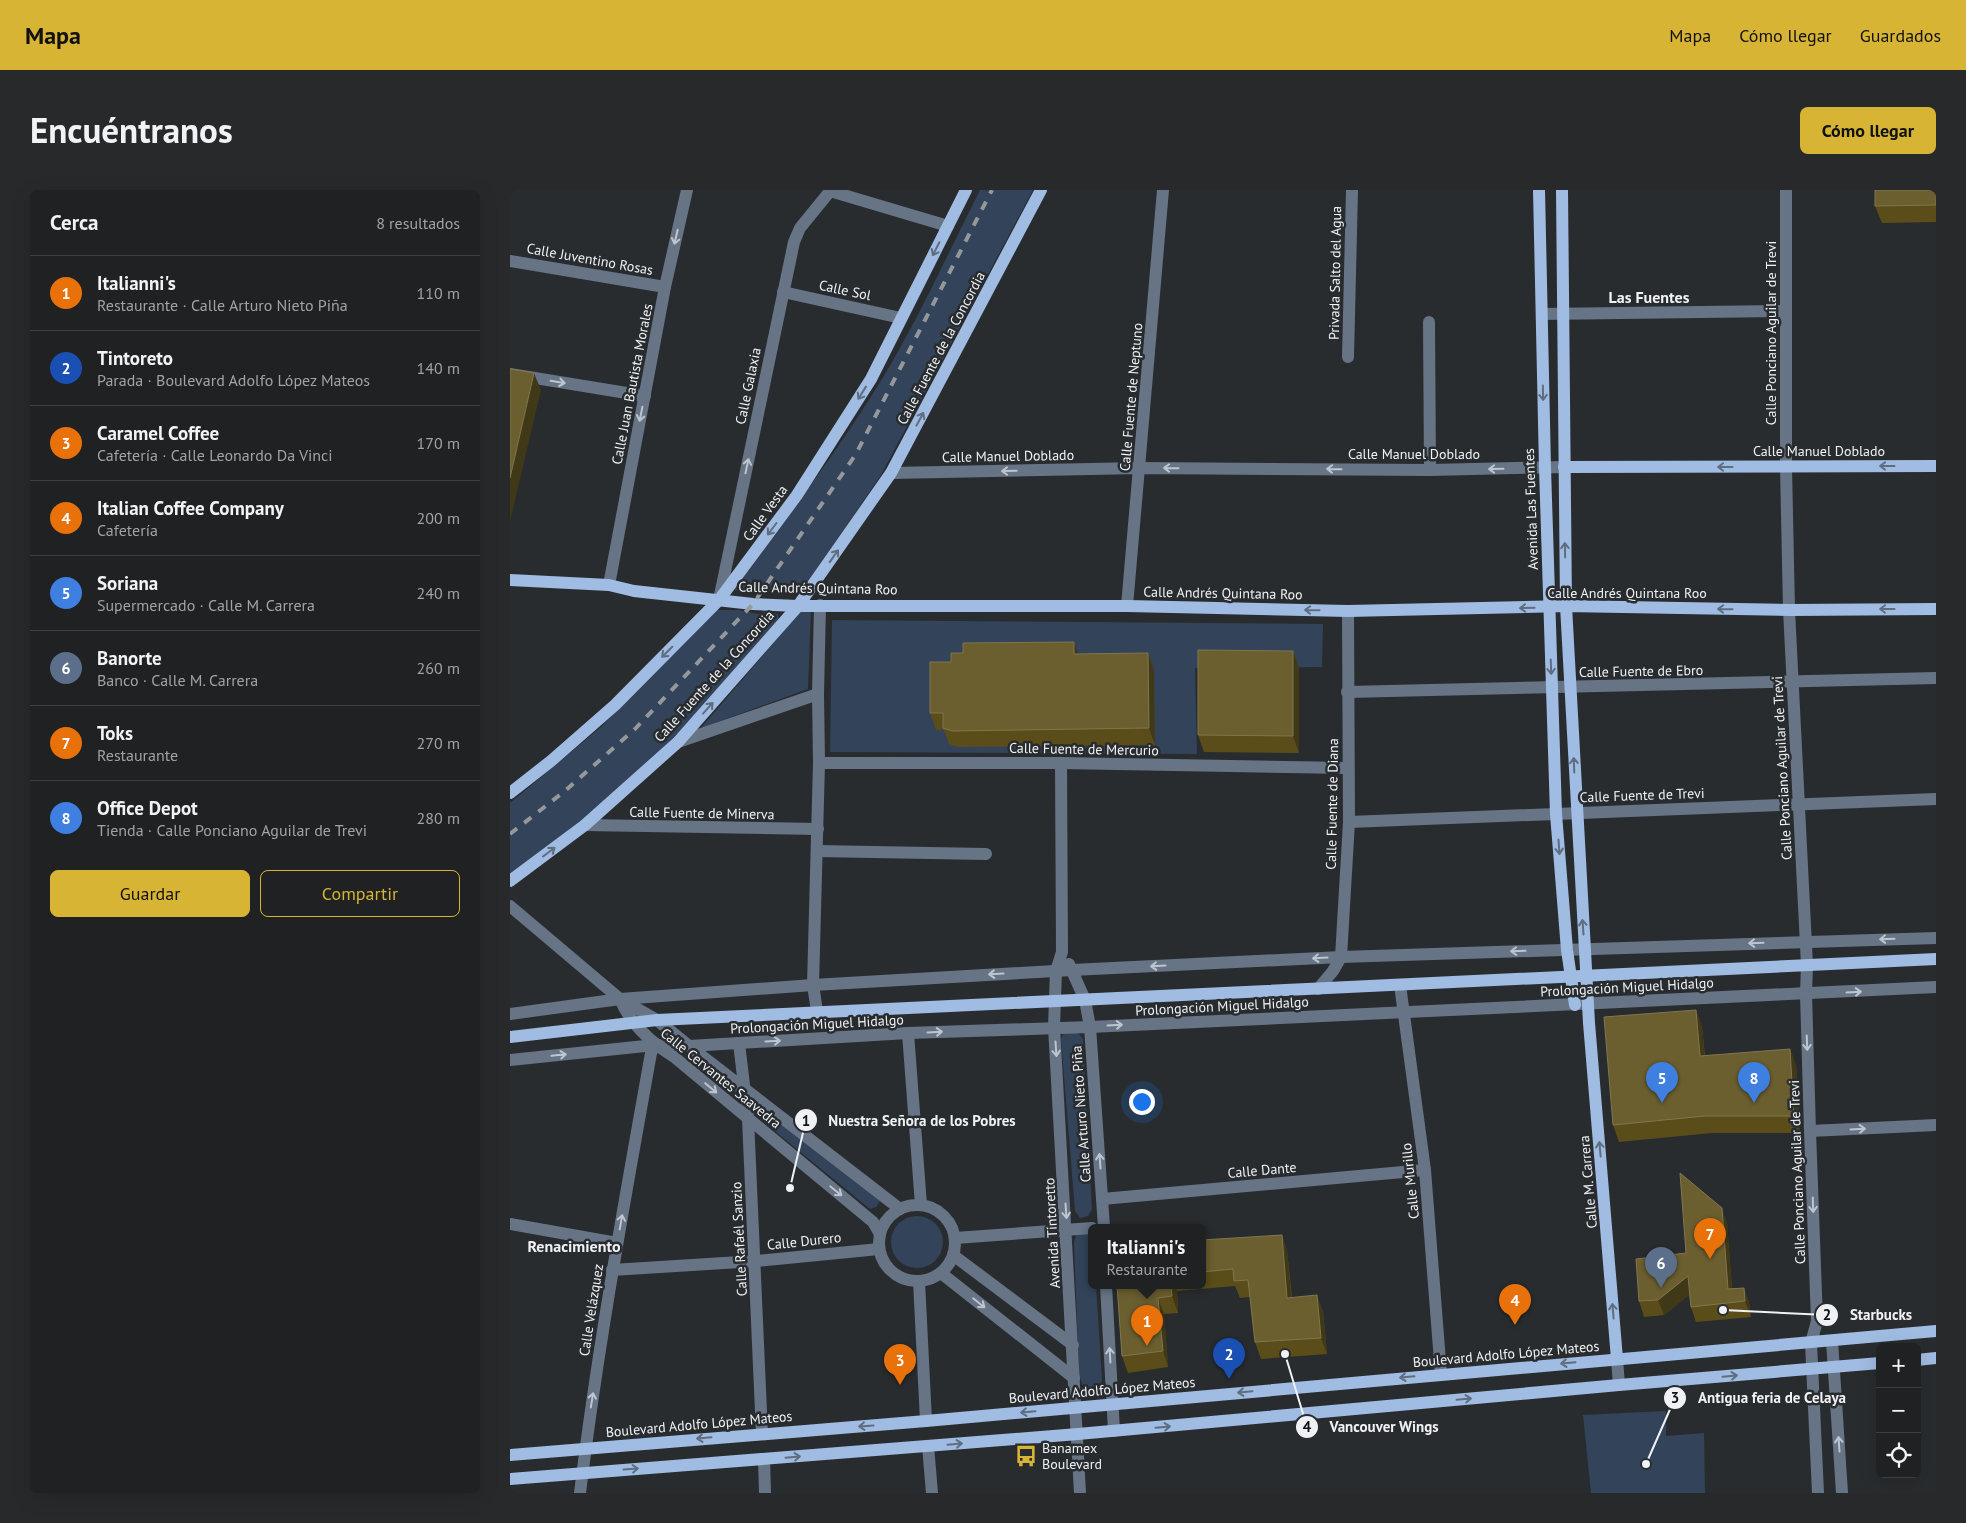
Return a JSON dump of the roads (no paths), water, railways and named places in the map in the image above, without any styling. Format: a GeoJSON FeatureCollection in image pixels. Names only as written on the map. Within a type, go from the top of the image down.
{"type":"FeatureCollection","features":[{"type":"Feature","properties":{"kind":"main road","name":"Calle Vesta"},"geometry":{"type":"LineString","coordinates":[[510,793],[551,761],[615,705],[719,600],[797,495],[871,379],[966,190]]}},
{"type":"Feature","properties":{"kind":"main road","name":"Calle Fuente de la Concordia"},"geometry":{"type":"LineString","coordinates":[[510,881],[585,826],[678,742],[798,606],[892,473],[1041,190]]}},
{"type":"Feature","properties":{"kind":"main road","name":"Avenida Las Fuentes"},"geometry":{"type":"LineString","coordinates":[[1539,190],[1546,514],[1556,814],[1566,950],[1570,977]]}},
{"type":"Feature","properties":{"kind":"main road"},"geometry":{"type":"LineString","coordinates":[[1562,190],[1566,606],[1576,813],[1587,976]]}},
{"type":"Feature","properties":{"kind":"main road","name":"Calle Manuel Doblado"},"geometry":{"type":"LineString","coordinates":[[1564,467],[1936,466]]}},
{"type":"Feature","properties":{"kind":"main road","name":"Calle Andrés Quintana Roo"},"geometry":{"type":"LineString","coordinates":[[510,580],[609,585],[634,591],[753,604],[798,606],[1127,606],[1348,611],[1566,606],[1790,610],[1936,609]]}},
{"type":"Feature","properties":{"kind":"main road","name":"Prolongación Miguel Hidalgo"},"geometry":{"type":"LineString","coordinates":[[510,1037],[657,1020],[817,1011],[1936,959]]}},
{"type":"Feature","properties":{"kind":"main road","name":"Calle M. Carrera"},"geometry":{"type":"LineString","coordinates":[[1587,976],[1617,1359]]}},
{"type":"Feature","properties":{"kind":"main road"},"geometry":{"type":"LineString","coordinates":[[1570,977],[1575,1005]]}},
{"type":"Feature","properties":{"kind":"main road","name":"Boulevard Adolfo López Mateos"},"geometry":{"type":"LineString","coordinates":[[510,1455],[1076,1408],[1936,1331]]}},
{"type":"Feature","properties":{"kind":"main road"},"geometry":{"type":"LineString","coordinates":[[1921,1360],[1936,1358]]}},
{"type":"Feature","properties":{"kind":"main road"},"geometry":{"type":"LineString","coordinates":[[510,1479],[1114,1431],[1619,1385],[1876,1364]]}},
{"type":"Feature","properties":{"kind":"street","name":"Calle Juan Bautista Morales"},"geometry":{"type":"LineString","coordinates":[[609,585],[665,287],[687,190]]}},
{"type":"Feature","properties":{"kind":"street","name":"Calle Fuente de Neptuno"},"geometry":{"type":"LineString","coordinates":[[1127,606],[1163,190]]}},
{"type":"Feature","properties":{"kind":"street","name":"Privada Salto del Agua"},"geometry":{"type":"LineString","coordinates":[[1348,357],[1352,190]]}},
{"type":"Feature","properties":{"kind":"street","name":"Calle Ponciano Aguilar de Trevi"},"geometry":{"type":"LineString","coordinates":[[1786,190],[1786,466],[1790,610],[1807,965],[1806,994],[1817,1321],[1810,1343],[1818,1493]]}},
{"type":"Feature","properties":{"kind":"street"},"geometry":{"type":"LineString","coordinates":[[830,191],[948,226]]}},
{"type":"Feature","properties":{"kind":"street","name":"Calle Galaxia"},"geometry":{"type":"LineString","coordinates":[[719,600],[794,242],[800,228],[830,191]]}},
{"type":"Feature","properties":{"kind":"street","name":"Calle Juventino Rosas"},"geometry":{"type":"LineString","coordinates":[[510,261],[665,287]]}},
{"type":"Feature","properties":{"kind":"street","name":"Calle Sol"},"geometry":{"type":"LineString","coordinates":[[783,292],[901,318]]}},
{"type":"Feature","properties":{"kind":"street"},"geometry":{"type":"LineString","coordinates":[[1542,314],[1785,311]]}},
{"type":"Feature","properties":{"kind":"street"},"geometry":{"type":"LineString","coordinates":[[1429,322],[1430,470]]}},
{"type":"Feature","properties":{"kind":"street"},"geometry":{"type":"LineString","coordinates":[[510,374],[645,396]]}},
{"type":"Feature","properties":{"kind":"street","name":"Calle Manuel Doblado"},"geometry":{"type":"LineString","coordinates":[[892,473],[1140,468],[1430,470],[1564,467]]}},
{"type":"Feature","properties":{"kind":"street"},"geometry":{"type":"LineString","coordinates":[[817,1011],[813,985],[818,829],[820,606]]}},
{"type":"Feature","properties":{"kind":"street","name":"Calle Fuente de Diana"},"geometry":{"type":"LineString","coordinates":[[1318,989],[1334,971],[1341,957],[1348,822],[1348,611]]}},
{"type":"Feature","properties":{"kind":"street","name":"Calle Fuente de Ebro"},"geometry":{"type":"LineString","coordinates":[[1347,692],[1794,683],[1936,678]]}},
{"type":"Feature","properties":{"kind":"street"},"geometry":{"type":"LineString","coordinates":[[678,742],[818,694]]}},
{"type":"Feature","properties":{"kind":"street","name":"Calle Fuente de Mercurio"},"geometry":{"type":"LineString","coordinates":[[819,763],[1348,768]]}},
{"type":"Feature","properties":{"kind":"street"},"geometry":{"type":"LineString","coordinates":[[1061,764],[1062,952],[1085,1000]]}},
{"type":"Feature","properties":{"kind":"street","name":"Calle Fuente de Trevi"},"geometry":{"type":"LineString","coordinates":[[1348,822],[1936,799]]}},
{"type":"Feature","properties":{"kind":"street","name":"Calle Fuente de Minerva"},"geometry":{"type":"LineString","coordinates":[[585,826],[818,829]]}},
{"type":"Feature","properties":{"kind":"street"},"geometry":{"type":"LineString","coordinates":[[817,851],[986,854]]}},
{"type":"Feature","properties":{"kind":"street"},"geometry":{"type":"LineString","coordinates":[[510,906],[620,999]]}},
{"type":"Feature","properties":{"kind":"street"},"geometry":{"type":"LineString","coordinates":[[510,1014],[620,999],[813,985],[1072,970],[1341,957],[1936,938]]}},
{"type":"Feature","properties":{"kind":"street","name":"Avenida Tintoretto"},"geometry":{"type":"LineString","coordinates":[[1062,952],[1056,971],[1054,1027],[1067,1231],[1080,1493]]}},
{"type":"Feature","properties":{"kind":"street","name":"Calle Murillo"},"geometry":{"type":"LineString","coordinates":[[1400,985],[1425,1170],[1441,1374]]}},
{"type":"Feature","properties":{"kind":"street","name":"Prolongación Miguel Hidalgo"},"geometry":{"type":"LineString","coordinates":[[510,1060],[655,1045],[739,1044],[908,1033],[1090,1027],[1936,987]]}},
{"type":"Feature","properties":{"kind":"street","name":"Calle Cervantes Saavedra"},"geometry":{"type":"LineString","coordinates":[[620,999],[657,1020],[900,1209]]}},
{"type":"Feature","properties":{"kind":"street","name":"Calle Cervantes Saavedra"},"geometry":{"type":"LineString","coordinates":[[620,999],[633,1023],[655,1045],[674,1056],[873,1222],[880,1234]]}},
{"type":"Feature","properties":{"kind":"street","name":"Calle Arturo Nieto Piña"},"geometry":{"type":"LineString","coordinates":[[1085,1000],[1090,1027],[1104,1224]]}},
{"type":"Feature","properties":{"kind":"street"},"geometry":{"type":"LineString","coordinates":[[908,1033],[921,1205]]}},
{"type":"Feature","properties":{"kind":"street","name":"Calle Rafaél Sanzio"},"geometry":{"type":"LineString","coordinates":[[739,1044],[748,1119],[756,1261],[762,1434]]}},
{"type":"Feature","properties":{"kind":"street","name":"Calle Velázquez"},"geometry":{"type":"LineString","coordinates":[[580,1493],[612,1270],[651,1053],[655,1045]]}},
{"type":"Feature","properties":{"kind":"street"},"geometry":{"type":"LineString","coordinates":[[1810,1131],[1936,1125]]}},
{"type":"Feature","properties":{"kind":"street","name":"Calle Dante"},"geometry":{"type":"LineString","coordinates":[[1102,1199],[1425,1170]]}},
{"type":"Feature","properties":{"kind":"street"},"geometry":{"type":"LineString","coordinates":[[921,1205],[937,1210],[947,1218],[955,1238],[950,1263],[932,1278],[919,1281],[904,1279],[893,1272],[884,1262],[879,1249],[880,1234],[889,1216],[908,1206],[921,1205]]}},
{"type":"Feature","properties":{"kind":"street"},"geometry":{"type":"LineString","coordinates":[[510,1224],[617,1243]]}},
{"type":"Feature","properties":{"kind":"street"},"geometry":{"type":"LineString","coordinates":[[955,1238],[1088,1228]]}},
{"type":"Feature","properties":{"kind":"street","name":"Calle Durero"},"geometry":{"type":"LineString","coordinates":[[612,1270],[756,1261],[879,1249]]}},
{"type":"Feature","properties":{"kind":"street"},"geometry":{"type":"LineString","coordinates":[[953,1255],[1073,1345]]}},
{"type":"Feature","properties":{"kind":"street"},"geometry":{"type":"LineString","coordinates":[[941,1272],[1074,1378]]}},
{"type":"Feature","properties":{"kind":"street"},"geometry":{"type":"LineString","coordinates":[[919,1281],[926,1421]]}},
{"type":"Feature","properties":{"kind":"street"},"geometry":{"type":"LineString","coordinates":[[1106,1289],[1114,1431]]}},
{"type":"Feature","properties":{"kind":"street"},"geometry":{"type":"LineString","coordinates":[[1832,1341],[1842,1493]]}},
{"type":"Feature","properties":{"kind":"street","name":"Calle M. Carrera"},"geometry":{"type":"LineString","coordinates":[[1617,1359],[1619,1385]]}},
{"type":"Feature","properties":{"kind":"street"},"geometry":{"type":"LineString","coordinates":[[928,1446],[932,1493]]}},
{"type":"Feature","properties":{"kind":"street"},"geometry":{"type":"LineString","coordinates":[[764,1459],[764,1493]]}},
{"type":"Feature","properties":{"kind":"railway"},"geometry":{"type":"LineString","coordinates":[[510,834],[566,790],[635,729],[753,604],[856,454],[992,190]]}},
{"type":"Feature","properties":{"kind":"place","name":"Soriana"},"geometry":{"type":"Point","coordinates":[1662,1103]}},
{"type":"Feature","properties":{"kind":"place","name":"Office Depot"},"geometry":{"type":"Point","coordinates":[1754,1103]}},
{"type":"Feature","properties":{"kind":"place","name":"Nuestra Señora de los Pobres"},"geometry":{"type":"Point","coordinates":[790,1188]}},
{"type":"Feature","properties":{"kind":"place","name":"Toks"},"geometry":{"type":"Point","coordinates":[1710,1259]}},
{"type":"Feature","properties":{"kind":"place","name":"Banorte"},"geometry":{"type":"Point","coordinates":[1661,1288]}},
{"type":"Feature","properties":{"kind":"place","name":"Starbucks"},"geometry":{"type":"Point","coordinates":[1723,1310]}},
{"type":"Feature","properties":{"kind":"place","name":"Italian Coffee Company"},"geometry":{"type":"Point","coordinates":[1515,1325]}},
{"type":"Feature","properties":{"kind":"place","name":"Italianni's"},"geometry":{"type":"Point","coordinates":[1147,1346]}},
{"type":"Feature","properties":{"kind":"place","name":"Vancouver Wings"},"geometry":{"type":"Point","coordinates":[1285,1354]}},
{"type":"Feature","properties":{"kind":"place","name":"Tintoreto"},"geometry":{"type":"Point","coordinates":[1229,1379]}},
{"type":"Feature","properties":{"kind":"place","name":"Caramel Coffee"},"geometry":{"type":"Point","coordinates":[900,1385]}},
{"type":"Feature","properties":{"kind":"place","name":"Banamex Boulevard"},"geometry":{"type":"Point","coordinates":[1026,1456]}},
{"type":"Feature","properties":{"kind":"place","name":"Antigua feria de Celaya"},"geometry":{"type":"Point","coordinates":[1646,1464]}},
{"type":"Feature","properties":{"kind":"district","name":"Las Fuentes"},"geometry":{"type":"Point","coordinates":[1649,297]}},
{"type":"Feature","properties":{"kind":"district","name":"Renacimiento"},"geometry":{"type":"Point","coordinates":[574,1246]}}]}
